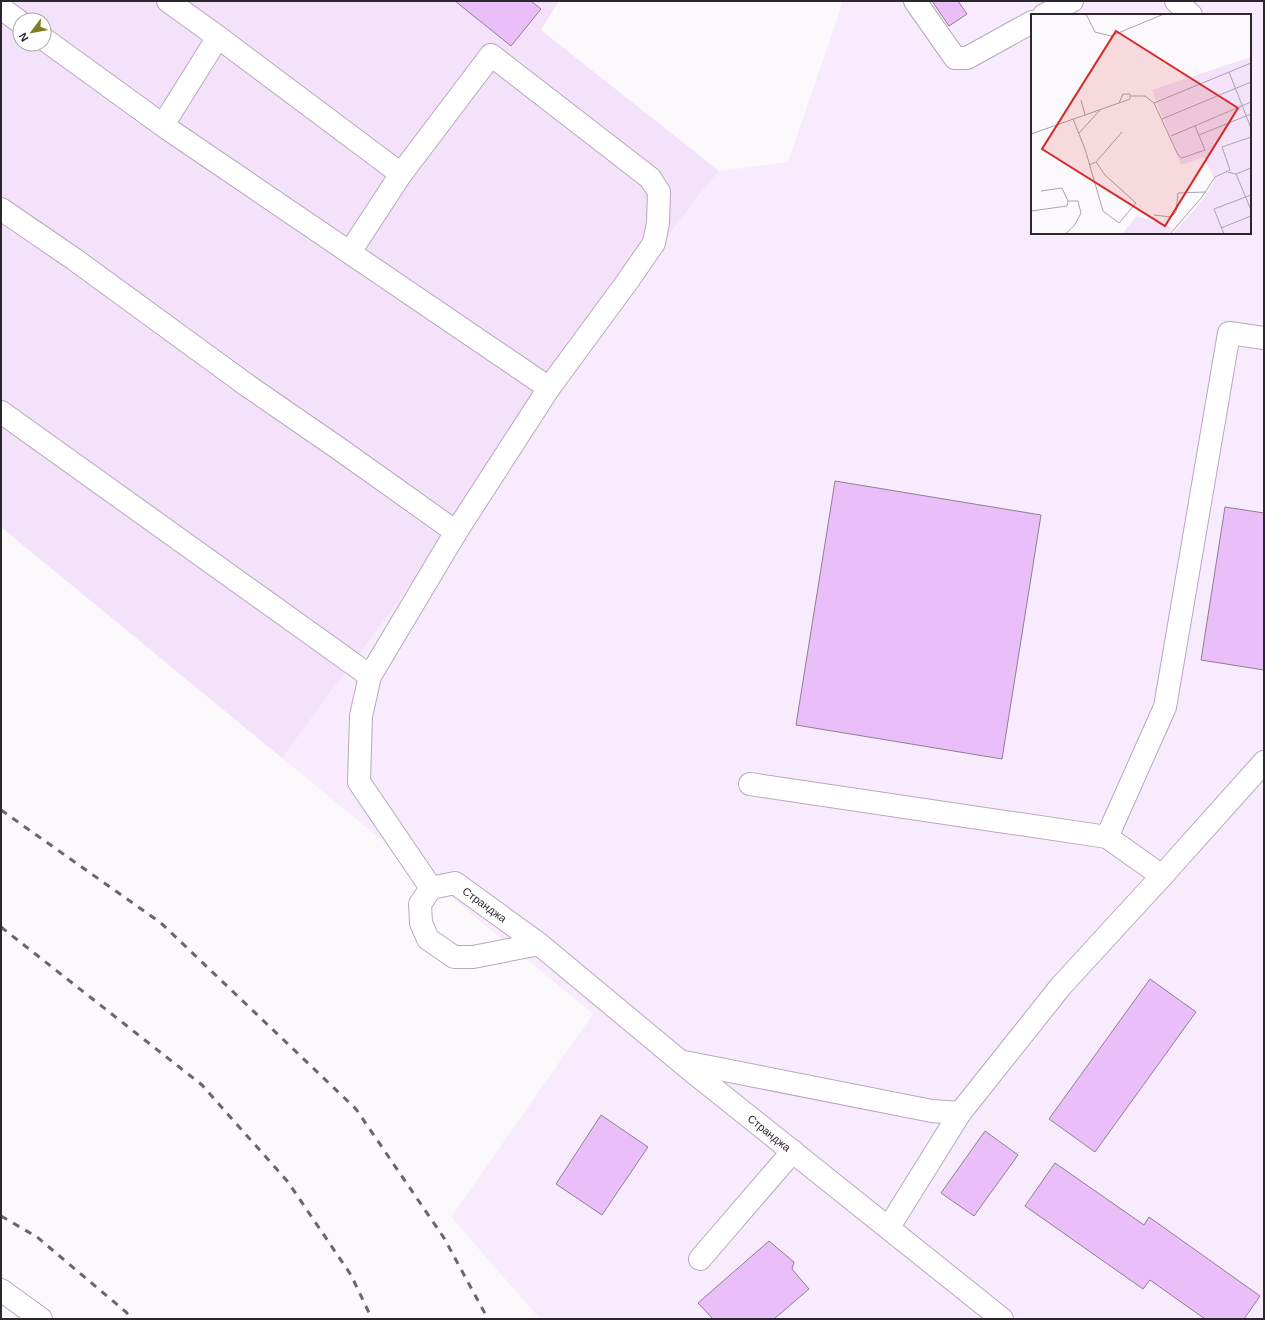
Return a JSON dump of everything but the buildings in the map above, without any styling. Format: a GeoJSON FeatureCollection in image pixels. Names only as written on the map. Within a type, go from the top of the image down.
{"type":"FeatureCollection","features":[{"type":"Feature","properties":{"kind":"street"},"geometry":{"type":"LineString","coordinates":[[168,1],[401,174]]}},
{"type":"Feature","properties":{"kind":"street"},"geometry":{"type":"LineString","coordinates":[[915,1],[955,58],[967,58],[1031,23]]}},
{"type":"Feature","properties":{"kind":"street"},"geometry":{"type":"LineString","coordinates":[[1046,14],[1072,1]]}},
{"type":"Feature","properties":{"kind":"street"},"geometry":{"type":"LineString","coordinates":[[1176,1],[1189,14]]}},
{"type":"Feature","properties":{"kind":"street"},"geometry":{"type":"LineString","coordinates":[[1,8],[12,16]]}},
{"type":"Feature","properties":{"kind":"street"},"geometry":{"type":"LineString","coordinates":[[163,125],[218,37]]}},
{"type":"Feature","properties":{"kind":"street"},"geometry":{"type":"LineString","coordinates":[[52,45],[163,125],[549,388]]}},
{"type":"Feature","properties":{"kind":"street"},"geometry":{"type":"LineString","coordinates":[[350,252],[401,174],[491,55],[650,178],[659,192],[658,223],[654,243],[549,388],[456,532],[370,676],[361,716],[359,782],[431,888],[420,904],[421,923],[428,939],[454,957],[473,957],[539,944]]}},
{"type":"Feature","properties":{"kind":"street"},"geometry":{"type":"LineString","coordinates":[[1,209],[74,259],[248,386],[456,532]]}},
{"type":"Feature","properties":{"kind":"street"},"geometry":{"type":"LineString","coordinates":[[1107,836],[1165,707],[1229,333],[1264,338]]}},
{"type":"Feature","properties":{"kind":"street"},"geometry":{"type":"LineString","coordinates":[[1,412],[370,676]]}},
{"type":"Feature","properties":{"kind":"street"},"geometry":{"type":"LineString","coordinates":[[889,1227],[960,1113],[1061,986],[1264,762]]}},
{"type":"Feature","properties":{"kind":"street"},"geometry":{"type":"LineString","coordinates":[[750,784],[1107,836],[1162,876]]}},
{"type":"Feature","properties":{"kind":"street","name":"Странджа"},"geometry":{"type":"LineString","coordinates":[[431,888],[455,883],[539,944],[682,1062],[1002,1319]]}},
{"type":"Feature","properties":{"kind":"street"},"geometry":{"type":"LineString","coordinates":[[682,1062],[932,1110],[960,1113]]}},
{"type":"Feature","properties":{"kind":"street"},"geometry":{"type":"LineString","coordinates":[[700,1259],[793,1151]]}},
{"type":"Feature","properties":{"kind":"street"},"geometry":{"type":"LineString","coordinates":[[1,1290],[41,1319]]}},
{"type":"Feature","properties":{"kind":"shaded area"},"geometry":{"type":"Polygon","coordinates":[[[1,1],[559,1],[541,30],[719,171],[699,195],[282,758],[1,527],[1,1]]]}},
{"type":"Feature","properties":{"kind":"shaded area"},"geometry":{"type":"Polygon","coordinates":[[[842,1],[1264,1],[1264,1319],[540,1319],[451,1217],[593,1014],[282,758],[699,195],[719,171],[788,162],[842,1]]]}},
{"type":"Feature","properties":{"kind":"railway"},"geometry":{"type":"LineString","coordinates":[[1,810],[161,923],[356,1109],[444,1238],[488,1319]]}},
{"type":"Feature","properties":{"kind":"railway"},"geometry":{"type":"LineString","coordinates":[[1,927],[202,1085],[288,1182],[351,1275],[372,1319]]}},
{"type":"Feature","properties":{"kind":"railway"},"geometry":{"type":"LineString","coordinates":[[1,1216],[37,1237],[126,1312],[132,1319]]}}]}
